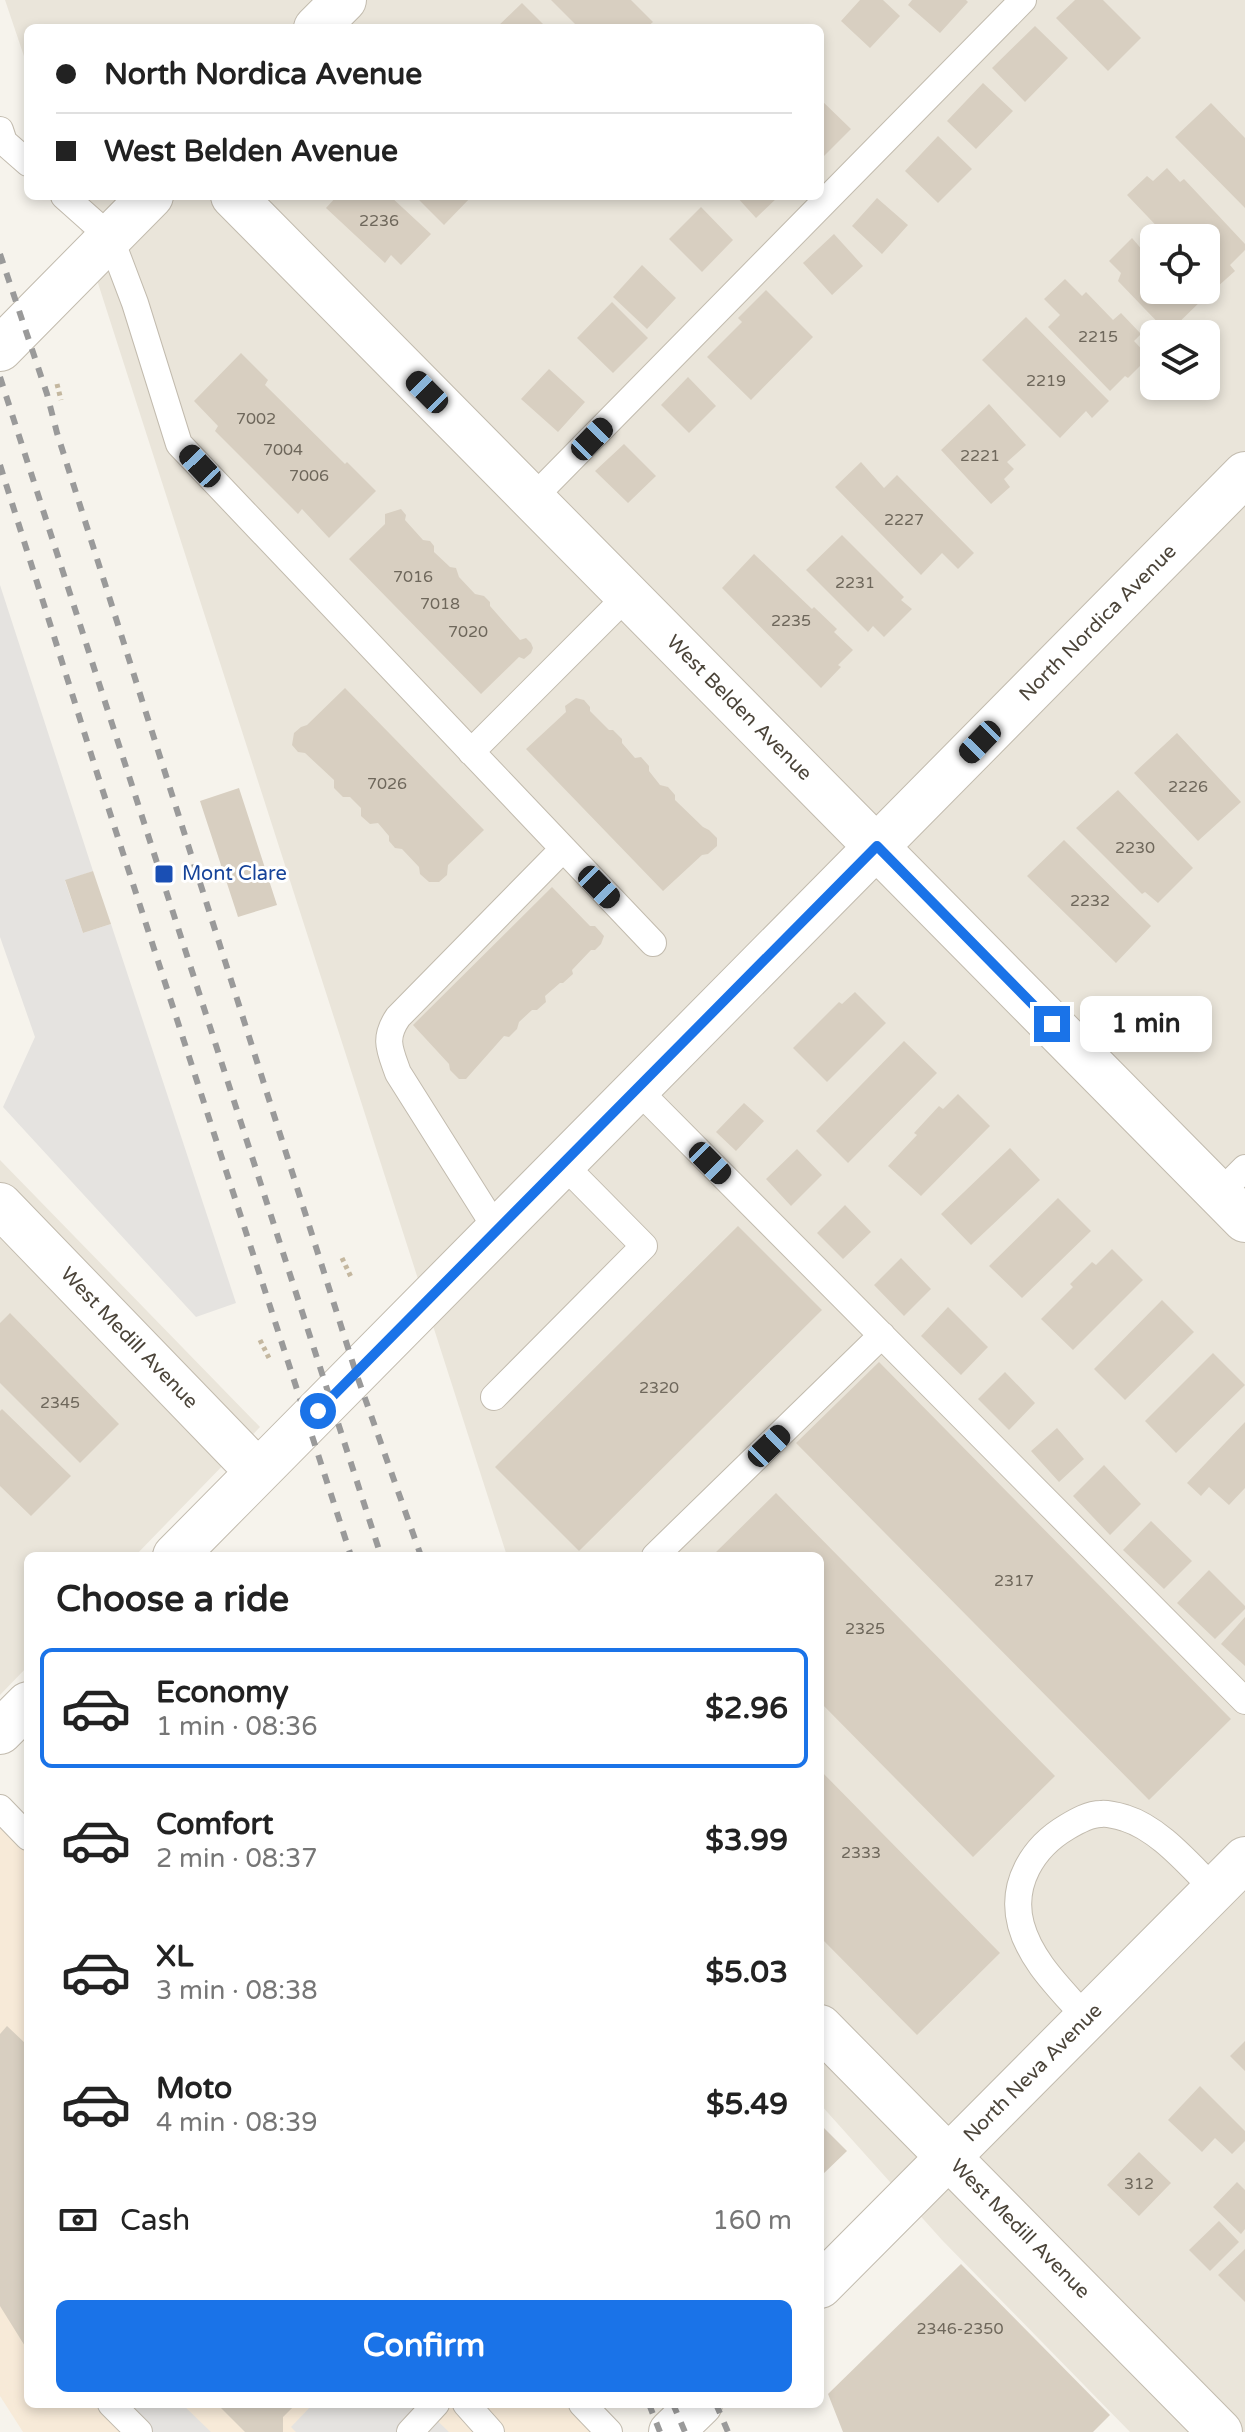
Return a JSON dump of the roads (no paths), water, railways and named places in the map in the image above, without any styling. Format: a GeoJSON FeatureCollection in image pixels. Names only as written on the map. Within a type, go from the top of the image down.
{"type":"FeatureCollection","features":[{"type":"Feature","properties":{"kind":"street"},"geometry":{"type":"LineString","coordinates":[[320,24],[344,0]]}},
{"type":"Feature","properties":{"kind":"street"},"geometry":{"type":"LineString","coordinates":[[0,349],[147,200]]}},
{"type":"Feature","properties":{"kind":"street","name":"West Belden Avenue"},"geometry":{"type":"LineString","coordinates":[[237,200],[877,846],[1236,1194]]}},
{"type":"Feature","properties":{"kind":"street","name":"North Nordica Avenue"},"geometry":{"type":"LineString","coordinates":[[179,1552],[1245,474]]}},
{"type":"Feature","properties":{"kind":"street","name":"West Medill Avenue"},"geometry":{"type":"LineString","coordinates":[[0,1205],[258,1472]]}},
{"type":"Feature","properties":{"kind":"street"},"geometry":{"type":"LineString","coordinates":[[0,1732],[24,1708]]}},
{"type":"Feature","properties":{"kind":"street","name":"North Neva Avenue"},"geometry":{"type":"LineString","coordinates":[[824,2282],[1245,1859]]}},
{"type":"Feature","properties":{"kind":"street","name":"West Medill Avenue"},"geometry":{"type":"LineString","coordinates":[[824,2031],[1220,2432]]}},
{"type":"Feature","properties":{"kind":"street"},"geometry":{"type":"LineString","coordinates":[[671,2432],[696,2408]]}},
{"type":"Feature","properties":{"kind":"lane"},"geometry":{"type":"LineString","coordinates":[[532,499],[1023,0]]}},
{"type":"Feature","properties":{"kind":"lane"},"geometry":{"type":"LineString","coordinates":[[0,130],[4,142],[24,160]]}},
{"type":"Feature","properties":{"kind":"lane"},"geometry":{"type":"LineString","coordinates":[[68,200],[110,237],[135,303],[179,444],[653,943]]}},
{"type":"Feature","properties":{"kind":"lane"},"geometry":{"type":"LineString","coordinates":[[471,752],[627,596]]}},
{"type":"Feature","properties":{"kind":"lane"},"geometry":{"type":"LineString","coordinates":[[497,1230],[398,1073],[388,1046],[389,1030],[398,1017],[563,849]]}},
{"type":"Feature","properties":{"kind":"lane"},"geometry":{"type":"LineString","coordinates":[[637,1089],[1245,1701]]}},
{"type":"Feature","properties":{"kind":"lane"},"geometry":{"type":"LineString","coordinates":[[494,1397],[644,1246],[563,1164]]}},
{"type":"Feature","properties":{"kind":"lane"},"geometry":{"type":"LineString","coordinates":[[659,1552],[882,1335]]}},
{"type":"Feature","properties":{"kind":"lane"},"geometry":{"type":"LineString","coordinates":[[0,1808],[24,1833]]}},
{"type":"Feature","properties":{"kind":"lane"},"geometry":{"type":"LineString","coordinates":[[1087,2019],[1041,1964],[1029,1946],[1020,1923],[1018,1900],[1023,1877],[1035,1854],[1055,1834],[1101,1813],[1139,1824],[1166,1844],[1215,1890]]}},
{"type":"Feature","properties":{"kind":"lane"},"geometry":{"type":"LineString","coordinates":[[115,2408],[139,2432]]}},
{"type":"Feature","properties":{"kind":"lane"},"geometry":{"type":"LineString","coordinates":[[410,2432],[432,2408]]}},
{"type":"Feature","properties":{"kind":"lane"},"geometry":{"type":"LineString","coordinates":[[470,2408],[491,2432]]}},
{"type":"Feature","properties":{"kind":"lane"},"geometry":{"type":"LineString","coordinates":[[586,2408],[609,2432]]}},
{"type":"Feature","properties":{"kind":"railway"},"geometry":{"type":"LineString","coordinates":[[0,254],[356,1373],[420,1552]]}},
{"type":"Feature","properties":{"kind":"railway"},"geometry":{"type":"LineString","coordinates":[[0,377],[380,1552]]}},
{"type":"Feature","properties":{"kind":"railway"},"geometry":{"type":"LineString","coordinates":[[0,465],[350,1552]]}},
{"type":"Feature","properties":{"kind":"railway"},"geometry":{"type":"LineString","coordinates":[[651,2408],[660,2432]]}},
{"type":"Feature","properties":{"kind":"railway"},"geometry":{"type":"LineString","coordinates":[[675,2408],[685,2432]]}},
{"type":"Feature","properties":{"kind":"railway"},"geometry":{"type":"LineString","coordinates":[[718,2408],[728,2432]]}},
{"type":"Feature","properties":{"kind":"place","name":"Mont Clare"},"geometry":{"type":"Point","coordinates":[164,874]}}]}
